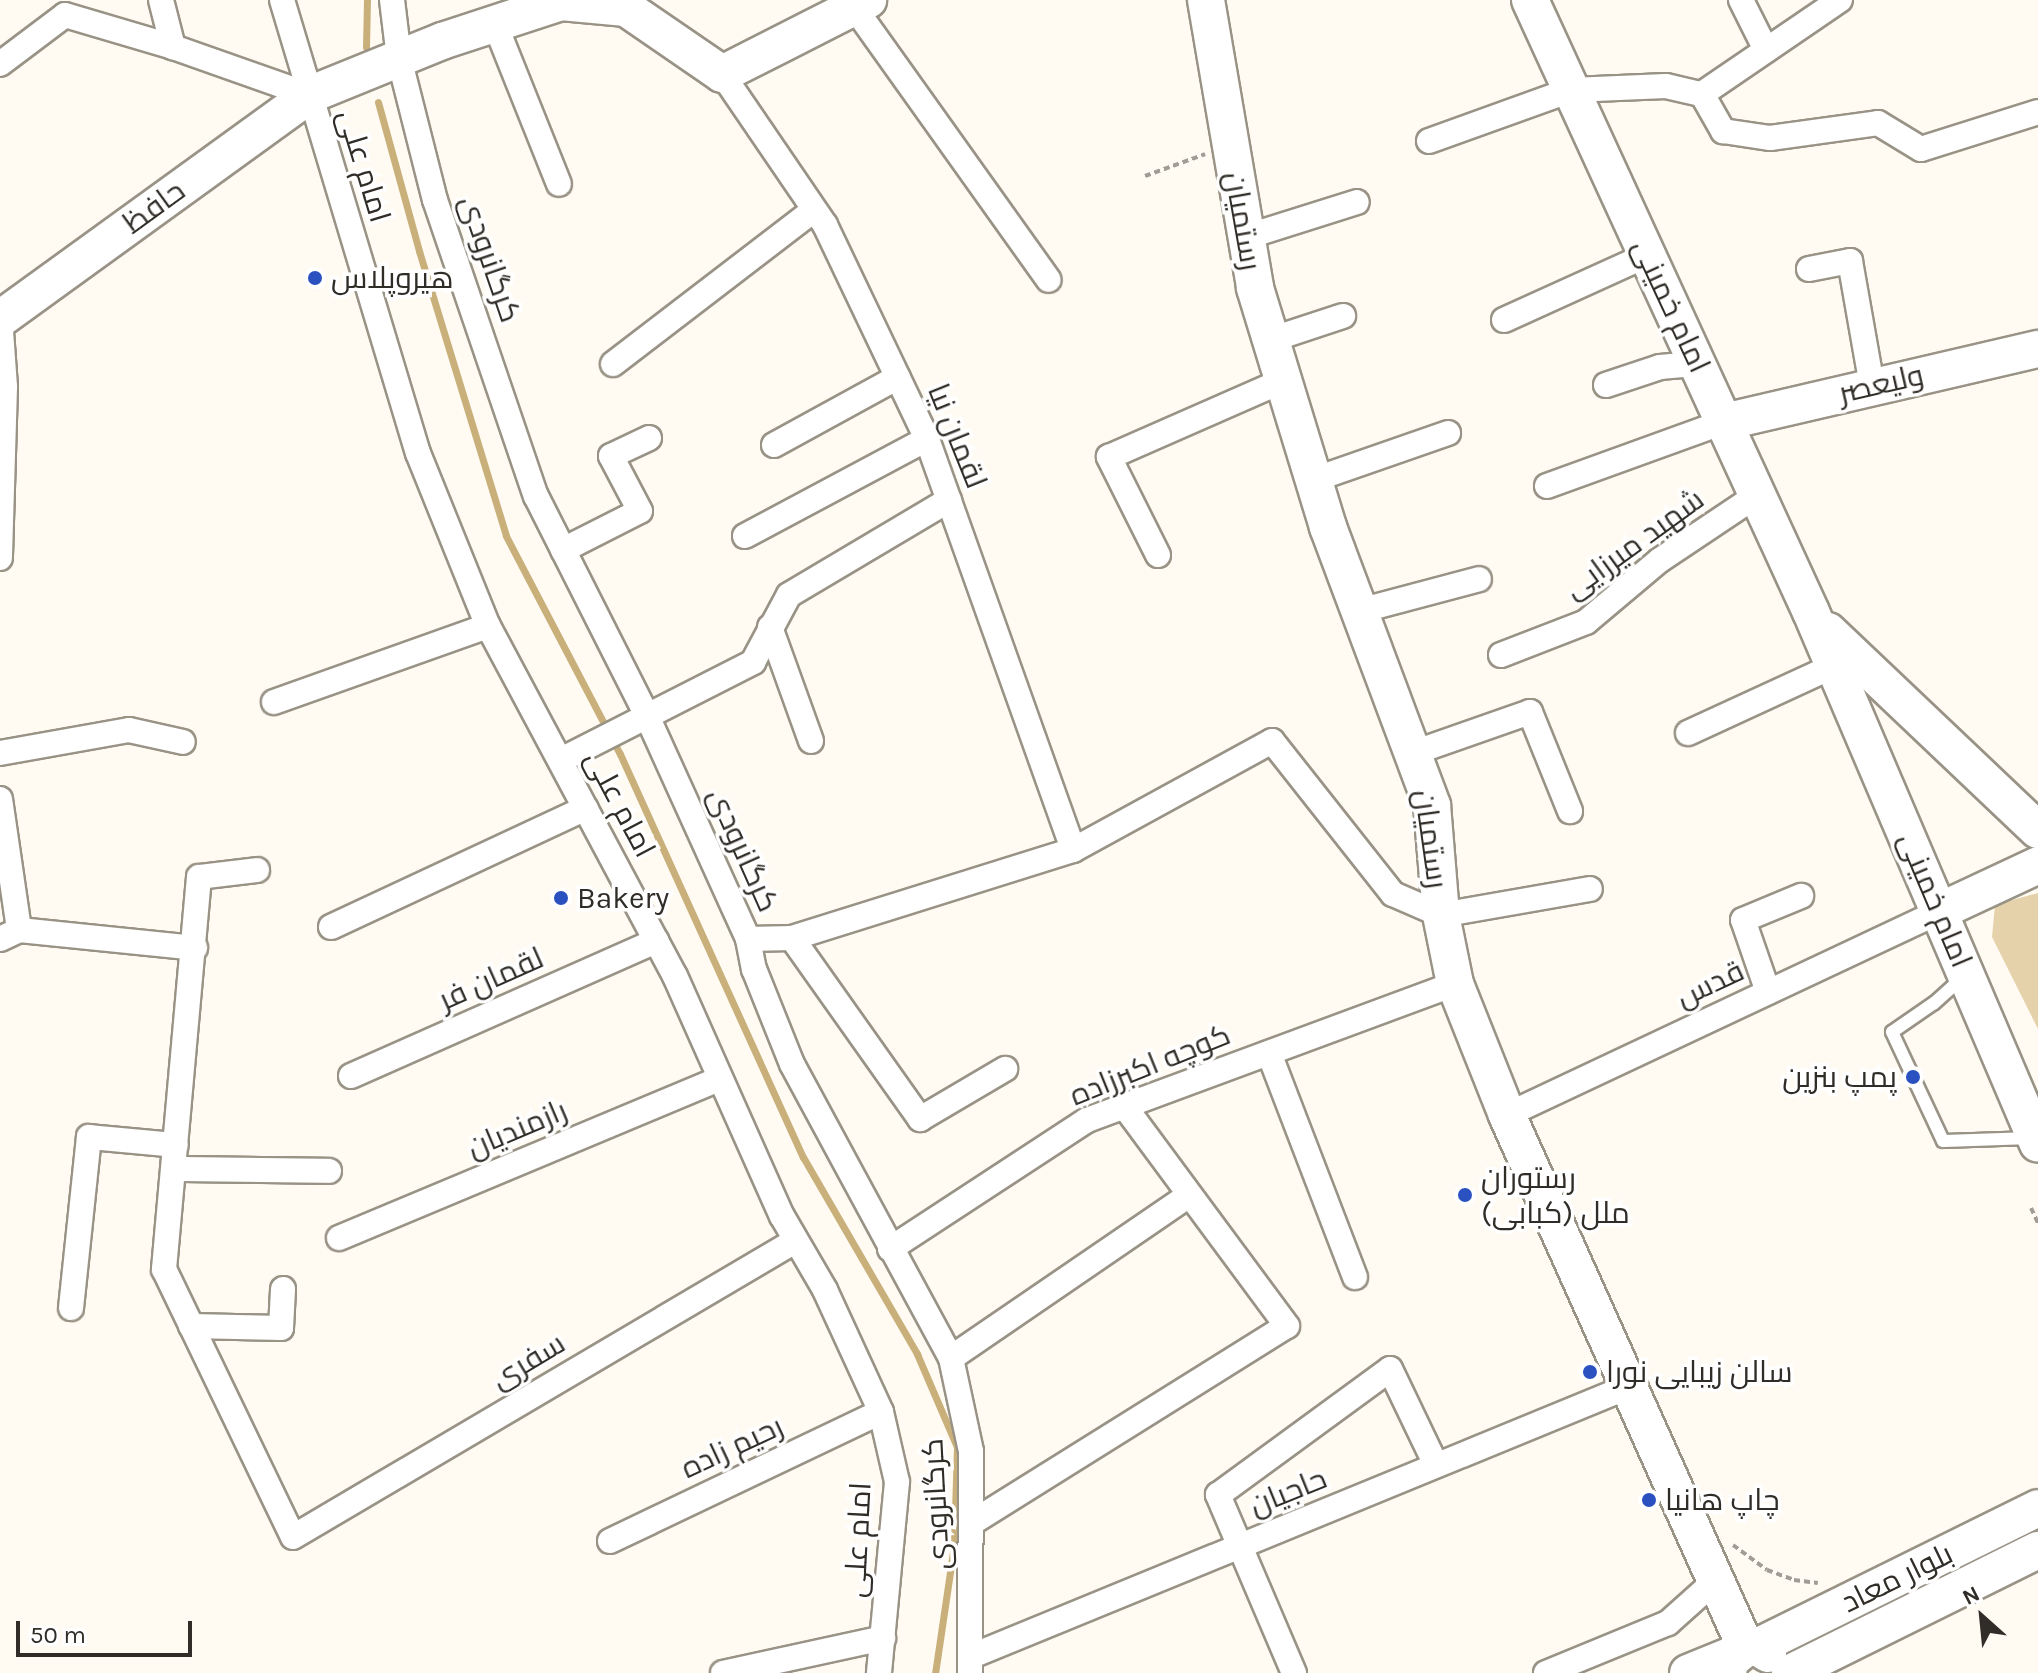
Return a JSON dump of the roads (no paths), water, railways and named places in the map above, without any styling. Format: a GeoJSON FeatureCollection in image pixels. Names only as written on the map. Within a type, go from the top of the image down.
{"type":"FeatureCollection","features":[{"type":"Feature","properties":{"kind":"street"},"geometry":{"type":"LineString","coordinates":[[161,0],[173,47]]}},
{"type":"Feature","properties":{"kind":"street","name":"امام علی"},"geometry":{"type":"LineString","coordinates":[[282,0],[418,453],[488,626],[656,941],[795,1241],[825,1290],[881,1412],[897,1482],[879,1673]]}},
{"type":"Feature","properties":{"kind":"street","name":"کرگانرودی"},"geometry":{"type":"LineString","coordinates":[[392,0],[399,58],[435,200],[536,496],[647,716],[748,939],[754,969],[792,1064],[951,1358],[971,1451],[971,1665]]}},
{"type":"Feature","properties":{"kind":"street","name":"رستمیان"},"geometry":{"type":"LineString","coordinates":[[1206,0],[1255,288],[1313,480],[1432,805],[1441,915],[1455,984],[1507,1115],[1749,1659]]}},
{"type":"Feature","properties":{"kind":"street","name":"امام خمینی"},"geometry":{"type":"LineString","coordinates":[[1530,0],[1811,612],[2036,1141]]}},
{"type":"Feature","properties":{"kind":"street"},"geometry":{"type":"LineString","coordinates":[[1741,0],[1766,50]]}},
{"type":"Feature","properties":{"kind":"street"},"geometry":{"type":"LineString","coordinates":[[1429,141],[1571,90],[1666,86],[1702,94],[1840,0]]}},
{"type":"Feature","properties":{"kind":"street","name":"حافظ"},"geometry":{"type":"LineString","coordinates":[[0,318],[309,95],[399,58],[495,24],[561,2],[626,8],[722,74]]}},
{"type":"Feature","properties":{"kind":"street"},"geometry":{"type":"LineString","coordinates":[[722,74],[861,3],[1049,280]]}},
{"type":"Feature","properties":{"kind":"street"},"geometry":{"type":"LineString","coordinates":[[0,64],[61,8],[309,95]]}},
{"type":"Feature","properties":{"kind":"street"},"geometry":{"type":"LineString","coordinates":[[495,24],[559,184]]}},
{"type":"Feature","properties":{"kind":"street","name":"لقمان نیا"},"geometry":{"type":"LineString","coordinates":[[722,74],[814,210],[927,439],[993,632],[1073,850]]}},
{"type":"Feature","properties":{"kind":"street"},"geometry":{"type":"LineString","coordinates":[[1702,94],[1723,131],[1770,138],[1878,123],[1921,149],[2038,112]]}},
{"type":"Feature","properties":{"kind":"street"},"geometry":{"type":"LineString","coordinates":[[1246,237],[1357,202]]}},
{"type":"Feature","properties":{"kind":"street"},"geometry":{"type":"LineString","coordinates":[[613,364],[814,210]]}},
{"type":"Feature","properties":{"kind":"street"},"geometry":{"type":"LineString","coordinates":[[1504,320],[1647,255]]}},
{"type":"Feature","properties":{"kind":"street"},"geometry":{"type":"LineString","coordinates":[[1809,269],[1850,261],[1872,386]]}},
{"type":"Feature","properties":{"kind":"street"},"geometry":{"type":"LineString","coordinates":[[1270,340],[1343,316]]}},
{"type":"Feature","properties":{"kind":"street"},"geometry":{"type":"LineString","coordinates":[[0,318],[5,387],[0,558]]}},
{"type":"Feature","properties":{"kind":"street","name":"ولیعصر"},"geometry":{"type":"LineString","coordinates":[[1724,422],[2038,349]]}},
{"type":"Feature","properties":{"kind":"street"},"geometry":{"type":"LineString","coordinates":[[1606,385],[1660,367],[1697,364]]}},
{"type":"Feature","properties":{"kind":"street"},"geometry":{"type":"LineString","coordinates":[[774,445],[898,377]]}},
{"type":"Feature","properties":{"kind":"street"},"geometry":{"type":"LineString","coordinates":[[1158,555],[1109,457],[1282,381]]}},
{"type":"Feature","properties":{"kind":"street"},"geometry":{"type":"LineString","coordinates":[[1547,486],[1724,422]]}},
{"type":"Feature","properties":{"kind":"street"},"geometry":{"type":"LineString","coordinates":[[1313,480],[1448,433]]}},
{"type":"Feature","properties":{"kind":"street"},"geometry":{"type":"LineString","coordinates":[[563,550],[640,511],[611,456],[649,438]]}},
{"type":"Feature","properties":{"kind":"street"},"geometry":{"type":"LineString","coordinates":[[745,536],[927,439]]}},
{"type":"Feature","properties":{"kind":"street","name":"شهید میرزایی"},"geometry":{"type":"LineString","coordinates":[[1501,655],[1586,622],[1660,560],[1757,495]]}},
{"type":"Feature","properties":{"kind":"street"},"geometry":{"type":"LineString","coordinates":[[561,760],[753,662],[789,595],[949,500]]}},
{"type":"Feature","properties":{"kind":"street"},"geometry":{"type":"LineString","coordinates":[[1359,611],[1479,579]]}},
{"type":"Feature","properties":{"kind":"street","name":"امام خمینی"},"geometry":{"type":"LineString","coordinates":[[1811,612],[1860,664],[2038,830]]}},
{"type":"Feature","properties":{"kind":"street"},"geometry":{"type":"LineString","coordinates":[[274,702],[488,626]]}},
{"type":"Feature","properties":{"kind":"street"},"geometry":{"type":"LineString","coordinates":[[770,627],[811,741]]}},
{"type":"Feature","properties":{"kind":"street"},"geometry":{"type":"LineString","coordinates":[[1688,733],[1834,666]]}},
{"type":"Feature","properties":{"kind":"street"},"geometry":{"type":"LineString","coordinates":[[1413,753],[1530,712],[1570,811]]}},
{"type":"Feature","properties":{"kind":"street"},"geometry":{"type":"LineString","coordinates":[[0,753],[129,730],[183,742]]}},
{"type":"Feature","properties":{"kind":"street"},"geometry":{"type":"LineString","coordinates":[[748,939],[792,938],[1073,850],[1272,741],[1393,894],[1441,915],[1590,889]]}},
{"type":"Feature","properties":{"kind":"street"},"geometry":{"type":"LineString","coordinates":[[0,799],[9,934],[195,948]]}},
{"type":"Feature","properties":{"kind":"street"},"geometry":{"type":"LineString","coordinates":[[331,927],[586,808]]}},
{"type":"Feature","properties":{"kind":"street"},"geometry":{"type":"LineString","coordinates":[[1940,911],[2038,865]]}},
{"type":"Feature","properties":{"kind":"street"},"geometry":{"type":"LineString","coordinates":[[257,870],[199,877],[164,1269],[191,1326],[281,1328],[283,1289]]}},
{"type":"Feature","properties":{"kind":"street"},"geometry":{"type":"LineString","coordinates":[[1768,992],[1743,920],[1801,896]]}},
{"type":"Feature","properties":{"kind":"street","name":"قدس"},"geometry":{"type":"LineString","coordinates":[[1507,1115],[1940,911]]}},
{"type":"Feature","properties":{"kind":"street"},"geometry":{"type":"LineString","coordinates":[[792,938],[920,1119],[1005,1069]]}},
{"type":"Feature","properties":{"kind":"street","name":"لقمان فر"},"geometry":{"type":"LineString","coordinates":[[351,1076],[656,941]]}},
{"type":"Feature","properties":{"kind":"street","name":"کوچه اکبرزاده"},"geometry":{"type":"LineString","coordinates":[[890,1249],[1087,1120],[1455,984]]}},
{"type":"Feature","properties":{"kind":"street"},"geometry":{"type":"LineString","coordinates":[[1269,1053],[1355,1277]]}},
{"type":"Feature","properties":{"kind":"street","name":"رازمندیان"},"geometry":{"type":"LineString","coordinates":[[339,1238],[720,1079]]}},
{"type":"Feature","properties":{"kind":"street"},"geometry":{"type":"LineString","coordinates":[[973,1522],[1287,1326],[1124,1106]]}},
{"type":"Feature","properties":{"kind":"street"},"geometry":{"type":"LineString","coordinates":[[71,1308],[89,1137],[175,1157],[329,1171]]}},
{"type":"Feature","properties":{"kind":"street"},"geometry":{"type":"LineString","coordinates":[[951,1358],[1189,1195]]}},
{"type":"Feature","properties":{"kind":"street","name":"سفری"},"geometry":{"type":"LineString","coordinates":[[191,1326],[293,1537],[795,1241]]}},
{"type":"Feature","properties":{"kind":"street"},"geometry":{"type":"LineString","coordinates":[[1294,1673],[1218,1495],[1390,1369],[1436,1465]]}},
{"type":"Feature","properties":{"kind":"street","name":"حاجیان"},"geometry":{"type":"LineString","coordinates":[[971,1665],[1238,1547],[1628,1387]]}},
{"type":"Feature","properties":{"kind":"street","name":"رحیم زاده"},"geometry":{"type":"LineString","coordinates":[[610,1541],[881,1412]]}},
{"type":"Feature","properties":{"kind":"street","name":"بلوار معاد"},"geometry":{"type":"LineString","coordinates":[[1688,1673],[1749,1659],[2036,1515]]}},
{"type":"Feature","properties":{"kind":"street","name":"بلوار معاد"},"geometry":{"type":"LineString","coordinates":[[1790,1673],[2038,1550]]}},
{"type":"Feature","properties":{"kind":"street"},"geometry":{"type":"LineString","coordinates":[[1546,1673],[1668,1623],[1715,1581]]}},
{"type":"Feature","properties":{"kind":"street"},"geometry":{"type":"LineString","coordinates":[[723,1673],[883,1638]]}},
{"type":"Feature","properties":{"kind":"lane"},"geometry":{"type":"LineString","coordinates":[[1967,973],[1934,1003],[1892,1032],[1943,1141],[2036,1141]]}},
{"type":"Feature","properties":{"kind":"waterway"},"geometry":{"type":"LineString","coordinates":[[366,47],[367,0]]}},
{"type":"Feature","properties":{"kind":"waterway"},"geometry":{"type":"LineString","coordinates":[[378,102],[419,251],[506,536],[620,754],[803,1157],[917,1354],[957,1447],[954,1545],[935,1673]]}},
{"type":"Feature","properties":{"kind":"place","name":"هیروپلاس"},"geometry":{"type":"Point","coordinates":[315,278]}},
{"type":"Feature","properties":{"kind":"place","name":"Bakery"},"geometry":{"type":"Point","coordinates":[561,898]}},
{"type":"Feature","properties":{"kind":"place","name":"پمپ بنزین"},"geometry":{"type":"Point","coordinates":[1913,1077]}},
{"type":"Feature","properties":{"kind":"place","name":"رستوران ملل (کبابی)"},"geometry":{"type":"Point","coordinates":[1465,1195]}},
{"type":"Feature","properties":{"kind":"place","name":"سالن زیبایی نورا"},"geometry":{"type":"Point","coordinates":[1590,1372]}},
{"type":"Feature","properties":{"kind":"place","name":"چاپ هانیا"},"geometry":{"type":"Point","coordinates":[1649,1500]}}]}
